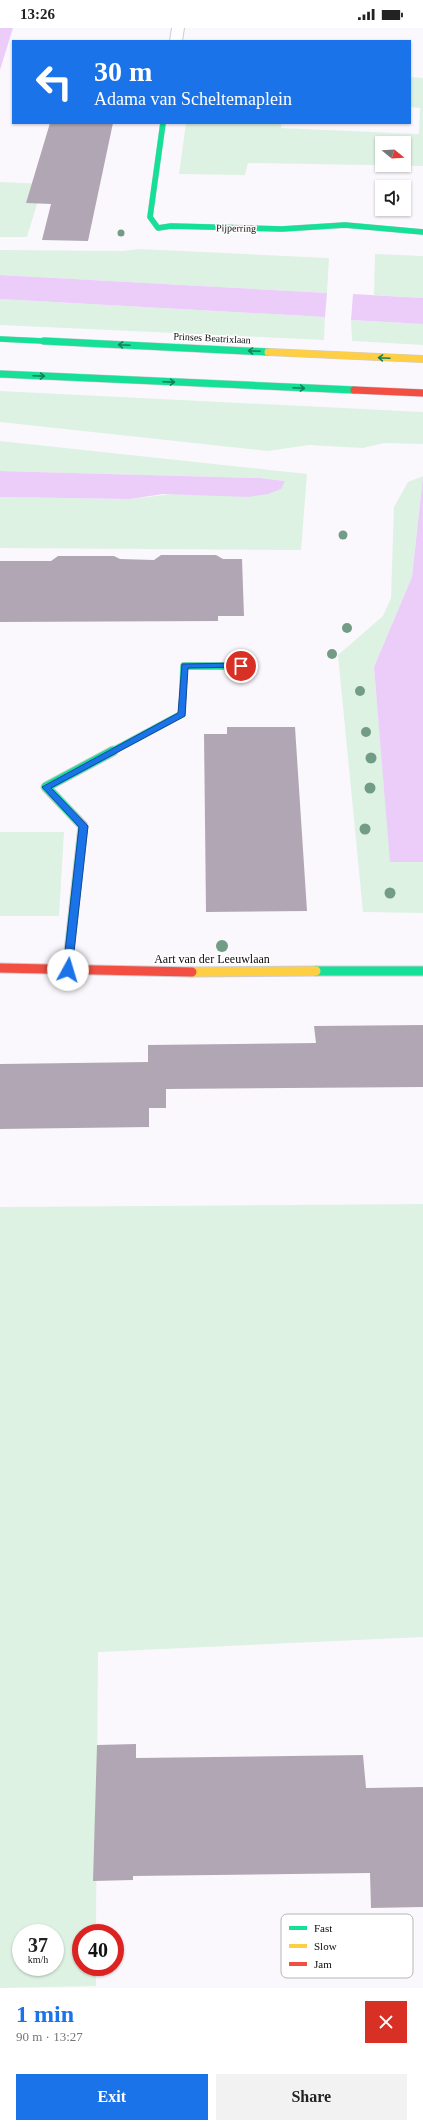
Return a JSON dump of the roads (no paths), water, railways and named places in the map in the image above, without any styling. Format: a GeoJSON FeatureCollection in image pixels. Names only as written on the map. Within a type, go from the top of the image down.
{"type":"FeatureCollection","features":[{"type":"Feature","properties":{"kind":"street"},"geometry":{"type":"LineString","coordinates":[[176,40],[178,28]]}},
{"type":"Feature","properties":{"kind":"street","name":"Pijperring"},"geometry":{"type":"LineString","coordinates":[[163,124],[150,217],[158,228],[171,226],[282,229],[345,225],[423,232]]}},
{"type":"Feature","properties":{"kind":"street","name":"Prinses Beatrixlaan"},"geometry":{"type":"LineString","coordinates":[[0,339],[423,359]]}},
{"type":"Feature","properties":{"kind":"street"},"geometry":{"type":"LineString","coordinates":[[0,374],[423,393]]}},
{"type":"Feature","properties":{"kind":"street"},"geometry":{"type":"LineString","coordinates":[[68,970],[83,826],[46,787],[182,714],[184,666],[241,666]]}},
{"type":"Feature","properties":{"kind":"street","name":"Aart van der Leeuwlaan"},"geometry":{"type":"LineString","coordinates":[[0,968],[68,970],[423,971]]}}]}
